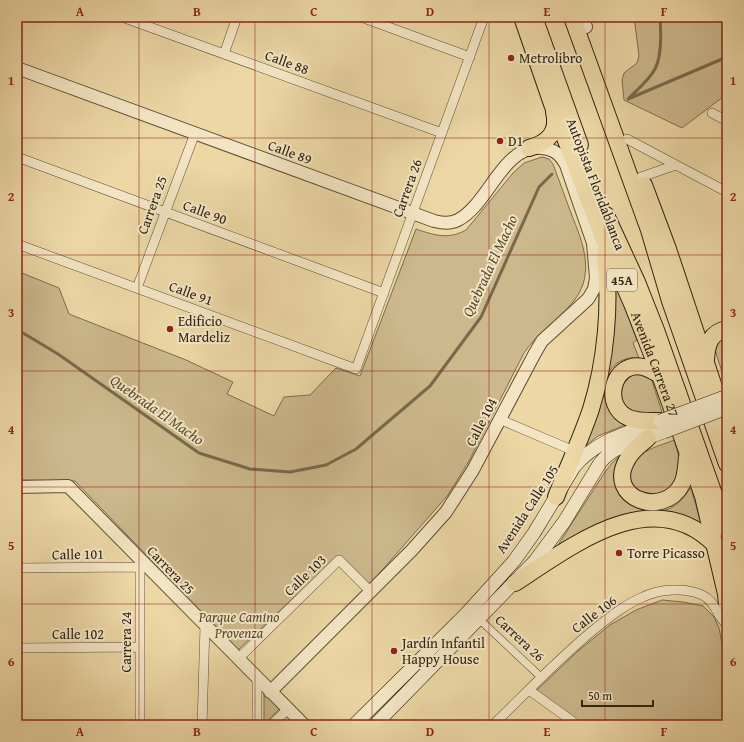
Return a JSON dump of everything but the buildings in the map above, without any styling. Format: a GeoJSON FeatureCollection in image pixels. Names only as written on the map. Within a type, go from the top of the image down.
{"type":"FeatureCollection","features":[{"type":"Feature","properties":{"kind":"highway","name":"Avenida Carrera 27"},"geometry":{"type":"LineString","coordinates":[[522,17],[552,104],[602,235],[631,301],[660,375],[703,496],[726,594],[727,605]]}},
{"type":"Feature","properties":{"kind":"highway","name":"Autopista Floridablanca"},"geometry":{"type":"LineString","coordinates":[[534,17],[609,223],[637,282],[656,330],[725,526]]}},
{"type":"Feature","properties":{"kind":"highway"},"geometry":{"type":"LineString","coordinates":[[572,17],[652,238],[668,295],[727,464]]}},
{"type":"Feature","properties":{"kind":"highway"},"geometry":{"type":"LineString","coordinates":[[584,20],[666,242],[706,363],[727,419]]}},
{"type":"Feature","properties":{"kind":"highway"},"geometry":{"type":"LineString","coordinates":[[529,148],[542,144],[552,134],[556,121],[552,104]]}},
{"type":"Feature","properties":{"kind":"highway"},"geometry":{"type":"LineString","coordinates":[[556,497],[590,409],[595,392],[604,341],[607,304],[607,278],[602,235]]}},
{"type":"Feature","properties":{"kind":"highway"},"geometry":{"type":"LineString","coordinates":[[706,363],[707,348],[710,339],[716,333],[727,329]]}},
{"type":"Feature","properties":{"kind":"highway"},"geometry":{"type":"LineString","coordinates":[[660,375],[642,366],[635,366],[621,373],[616,379],[612,393],[617,408],[628,418],[662,426]]}},
{"type":"Feature","properties":{"kind":"highway"},"geometry":{"type":"LineString","coordinates":[[648,438],[626,460],[622,476],[622,482],[628,493],[633,498],[641,501],[650,503],[658,502],[675,493],[685,478],[688,453]]}},
{"type":"Feature","properties":{"kind":"highway"},"geometry":{"type":"LineString","coordinates":[[707,473],[703,496],[725,526]]}},
{"type":"Feature","properties":{"kind":"highway"},"geometry":{"type":"LineString","coordinates":[[515,583],[561,553],[593,535],[616,525],[641,519],[661,518],[686,525],[701,533],[715,546]]}},
{"type":"Feature","properties":{"kind":"main road","name":"Avenida Calle 105"},"geometry":{"type":"LineString","coordinates":[[375,725],[515,583],[535,560],[549,543],[600,463],[607,455],[616,449],[648,438],[662,426],[727,396]]}},
{"type":"Feature","properties":{"kind":"main road","name":"Avenida Calle 105"},"geometry":{"type":"LineString","coordinates":[[354,725],[466,614],[495,582],[524,547],[574,467],[590,451],[612,438],[662,426],[727,419]]}},
{"type":"Feature","properties":{"kind":"street","name":"Calle 88"},"geometry":{"type":"LineString","coordinates":[[122,17],[442,133]]}},
{"type":"Feature","properties":{"kind":"street"},"geometry":{"type":"LineString","coordinates":[[224,54],[237,17]]}},
{"type":"Feature","properties":{"kind":"street"},"geometry":{"type":"LineString","coordinates":[[361,17],[470,57]]}},
{"type":"Feature","properties":{"kind":"street","name":"Carrera 26"},"geometry":{"type":"LineString","coordinates":[[356,369],[484,17]]}},
{"type":"Feature","properties":{"kind":"street","name":"Calle 89"},"geometry":{"type":"LineString","coordinates":[[17,68],[442,223],[450,223],[458,220],[468,212],[511,159],[529,148]]}},
{"type":"Feature","properties":{"kind":"street"},"geometry":{"type":"LineString","coordinates":[[712,113],[727,121]]}},
{"type":"Feature","properties":{"kind":"street","name":"Carrera 25"},"geometry":{"type":"LineString","coordinates":[[137,288],[194,133]]}},
{"type":"Feature","properties":{"kind":"street"},"geometry":{"type":"LineString","coordinates":[[627,139],[727,192]]}},
{"type":"Feature","properties":{"kind":"street","name":"Calle 104"},"geometry":{"type":"LineString","coordinates":[[270,692],[412,550],[454,502],[474,470],[542,342],[588,299],[594,289],[596,278],[592,238],[566,165],[559,154],[554,151],[543,148],[529,148]]}},
{"type":"Feature","properties":{"kind":"street","name":"Calle 90"},"geometry":{"type":"LineString","coordinates":[[17,157],[384,293]]}},
{"type":"Feature","properties":{"kind":"street"},"geometry":{"type":"LineString","coordinates":[[641,176],[676,165]]}},
{"type":"Feature","properties":{"kind":"street","name":"Calle 91"},"geometry":{"type":"LineString","coordinates":[[17,244],[356,369]]}},
{"type":"Feature","properties":{"kind":"street"},"geometry":{"type":"LineString","coordinates":[[500,419],[574,451]]}},
{"type":"Feature","properties":{"kind":"street","name":"Carrera 25"},"geometry":{"type":"LineString","coordinates":[[17,487],[68,486],[140,563],[304,725]]}},
{"type":"Feature","properties":{"kind":"street","name":"Calle 103"},"geometry":{"type":"LineString","coordinates":[[238,659],[339,560],[371,592]]}},
{"type":"Feature","properties":{"kind":"street","name":"Calle 101"},"geometry":{"type":"LineString","coordinates":[[17,568],[140,563]]}},
{"type":"Feature","properties":{"kind":"street","name":"Carrera 24"},"geometry":{"type":"LineString","coordinates":[[140,563],[140,725]]}},
{"type":"Feature","properties":{"kind":"street","name":"Calle 106"},"geometry":{"type":"LineString","coordinates":[[493,725],[573,648],[612,616],[643,597],[665,591],[687,591],[701,594],[714,604],[722,619],[727,624]]}},
{"type":"Feature","properties":{"kind":"street","name":"Carrera 26"},"geometry":{"type":"LineString","coordinates":[[479,619],[542,678]]}},
{"type":"Feature","properties":{"kind":"street"},"geometry":{"type":"LineString","coordinates":[[202,725],[205,626]]}},
{"type":"Feature","properties":{"kind":"street","name":"Calle 102"},"geometry":{"type":"LineString","coordinates":[[17,648],[140,647]]}},
{"type":"Feature","properties":{"kind":"street"},"geometry":{"type":"LineString","coordinates":[[256,725],[257,678]]}},
{"type":"Feature","properties":{"kind":"street"},"geometry":{"type":"LineString","coordinates":[[529,690],[571,723]]}},
{"type":"Feature","properties":{"kind":"street"},"geometry":{"type":"LineString","coordinates":[[271,725],[288,709]]}},
{"type":"Feature","properties":{"kind":"green space"},"geometry":{"type":"Polygon","coordinates":[[[634,17],[727,17],[727,94],[682,128],[624,100],[622,80],[624,73],[637,63],[639,56],[634,17]]]}},
{"type":"Feature","properties":{"kind":"green space","name":"Parque Camino Provenza"},"geometry":{"type":"Polygon","coordinates":[[[542,157],[549,159],[553,164],[580,236],[586,269],[580,291],[567,309],[535,339],[524,353],[469,461],[448,495],[369,585],[339,555],[238,650],[75,481],[22,480],[22,426],[17,426],[17,271],[59,288],[69,314],[186,360],[233,382],[227,394],[274,416],[284,397],[310,395],[336,368],[360,376],[416,229],[441,236],[453,235],[466,230],[513,173],[524,163],[542,157]]]}},
{"type":"Feature","properties":{"kind":"green space"},"geometry":{"type":"Polygon","coordinates":[[[614,279],[637,340],[633,343],[639,358],[628,358],[620,361],[608,374],[605,382],[604,391],[609,410],[614,417],[625,425],[598,436],[583,448],[614,279]]]}},
{"type":"Feature","properties":{"kind":"green space"},"geometry":{"type":"Polygon","coordinates":[[[727,335],[727,388],[715,350],[718,340],[727,335]]]}},
{"type":"Feature","properties":{"kind":"green space"},"geometry":{"type":"Polygon","coordinates":[[[637,373],[644,373],[652,381],[662,412],[647,416],[622,408],[620,387],[630,376],[637,373]]]}},
{"type":"Feature","properties":{"kind":"green space"},"geometry":{"type":"Polygon","coordinates":[[[674,440],[679,466],[676,477],[669,491],[653,496],[641,493],[633,485],[629,475],[631,465],[644,452],[674,440]]]}},
{"type":"Feature","properties":{"kind":"green space"},"geometry":{"type":"Polygon","coordinates":[[[620,456],[615,469],[614,478],[621,495],[626,501],[646,510],[662,511],[676,505],[691,488],[702,527],[650,513],[625,514],[589,528],[556,548],[605,472],[620,456]]]}},
{"type":"Feature","properties":{"kind":"green space"},"geometry":{"type":"Polygon","coordinates":[[[662,600],[703,606],[714,617],[719,628],[723,649],[723,725],[571,725],[576,720],[537,690],[578,651],[610,625],[636,610],[662,600]]]}},
{"type":"Feature","properties":{"kind":"green space"},"geometry":{"type":"Polygon","coordinates":[[[264,693],[280,708],[264,725],[264,693]]]}},
{"type":"Feature","properties":{"kind":"waterway","name":"Quebrada El Macho"},"geometry":{"type":"LineString","coordinates":[[630,97],[650,77],[657,64],[661,29],[660,17]]}},
{"type":"Feature","properties":{"kind":"waterway"},"geometry":{"type":"LineString","coordinates":[[628,99],[727,57]]}},
{"type":"Feature","properties":{"kind":"waterway","name":"Quebrada El Macho"},"geometry":{"type":"LineString","coordinates":[[17,332],[23,333],[58,354],[199,453],[250,469],[290,472],[326,465],[356,449],[430,386],[481,317],[539,187],[552,174]]}},
{"type":"Feature","properties":{"kind":"place","name":"Metrolibro"},"geometry":{"type":"Point","coordinates":[511,58]}},
{"type":"Feature","properties":{"kind":"place","name":"D1"},"geometry":{"type":"Point","coordinates":[500,141]}},
{"type":"Feature","properties":{"kind":"place","name":"Edificio Mardeliz"},"geometry":{"type":"Point","coordinates":[170,329]}},
{"type":"Feature","properties":{"kind":"place","name":"Torre Picasso"},"geometry":{"type":"Point","coordinates":[619,553]}},
{"type":"Feature","properties":{"kind":"place","name":"Jardín Infantil Happy House"},"geometry":{"type":"Point","coordinates":[394,651]}}]}
